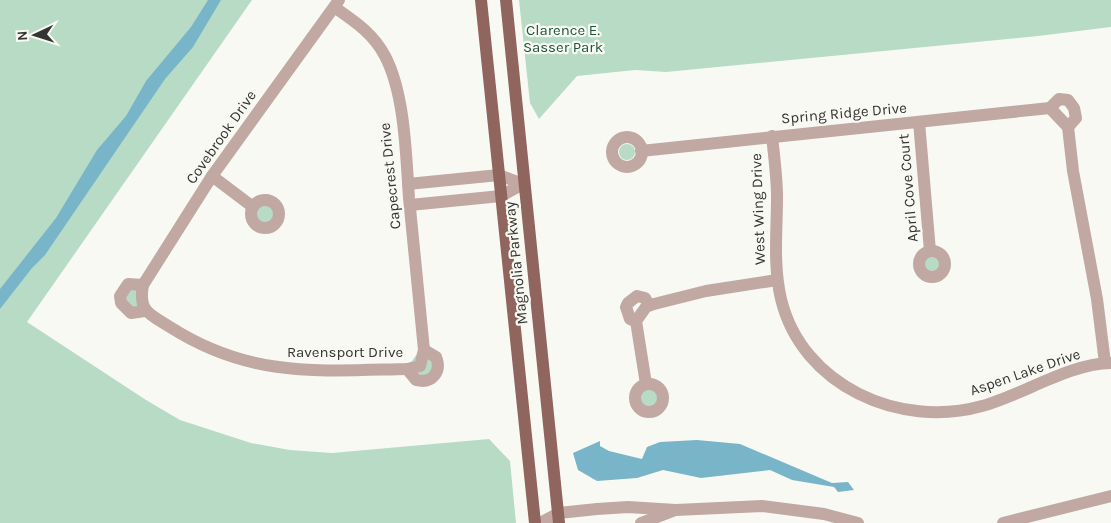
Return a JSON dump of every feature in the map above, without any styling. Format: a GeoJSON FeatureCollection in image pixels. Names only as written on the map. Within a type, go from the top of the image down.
{"type":"FeatureCollection","features":[{"type":"Feature","properties":{"kind":"main road","name":"Magnolia Parkway"},"geometry":{"type":"LineString","coordinates":[[481,0],[535,523]]}},
{"type":"Feature","properties":{"kind":"main road","name":"Magnolia Parkway"},"geometry":{"type":"LineString","coordinates":[[506,0],[523,184],[559,518]]}},
{"type":"Feature","properties":{"kind":"street","name":"Covebrook Drive"},"geometry":{"type":"LineString","coordinates":[[142,305],[142,285],[212,176],[336,3]]}},
{"type":"Feature","properties":{"kind":"street","name":"Capecrest Drive"},"geometry":{"type":"LineString","coordinates":[[336,3],[365,29],[386,57],[393,76],[404,133],[424,350],[414,367]]}},
{"type":"Feature","properties":{"kind":"street","name":"Spring Ridge Drive"},"geometry":{"type":"LineString","coordinates":[[642,151],[1050,108],[1059,99],[1068,100],[1072,104],[1076,118],[1068,127]]}},
{"type":"Feature","properties":{"kind":"street"},"geometry":{"type":"LineString","coordinates":[[1050,108],[1068,127],[1073,172],[1108,363]]}},
{"type":"Feature","properties":{"kind":"street","name":"April Cove Court"},"geometry":{"type":"LineString","coordinates":[[919,122],[930,251]]}},
{"type":"Feature","properties":{"kind":"street","name":"West Wing Drive"},"geometry":{"type":"LineString","coordinates":[[772,136],[777,196],[775,255],[777,280]]}},
{"type":"Feature","properties":{"kind":"street"},"geometry":{"type":"LineString","coordinates":[[408,184],[499,175],[523,184]]}},
{"type":"Feature","properties":{"kind":"street"},"geometry":{"type":"LineString","coordinates":[[212,176],[253,207]]}},
{"type":"Feature","properties":{"kind":"street"},"geometry":{"type":"LineString","coordinates":[[410,205],[501,196],[523,184]]}},
{"type":"Feature","properties":{"kind":"street"},"geometry":{"type":"LineString","coordinates":[[646,384],[636,321],[630,319],[627,314],[628,302],[636,296],[645,298],[649,305],[706,291],[777,280]]}},
{"type":"Feature","properties":{"kind":"street","name":"Aspen Lake Drive"},"geometry":{"type":"LineString","coordinates":[[777,280],[786,316],[798,340],[814,360],[850,389],[890,408],[926,413],[959,411],[983,406],[1044,382],[1108,363]]}},
{"type":"Feature","properties":{"kind":"street"},"geometry":{"type":"LineString","coordinates":[[142,285],[128,284],[123,289],[121,304],[131,313],[142,305]]}},
{"type":"Feature","properties":{"kind":"street","name":"Ravensport Drive"},"geometry":{"type":"LineString","coordinates":[[142,305],[201,344],[227,355],[268,367],[308,370],[414,367]]}},
{"type":"Feature","properties":{"kind":"street"},"geometry":{"type":"LineString","coordinates":[[414,367],[416,380],[429,380],[435,376],[438,370],[436,357],[424,350]]}},
{"type":"Feature","properties":{"kind":"street"},"geometry":{"type":"LineString","coordinates":[[1003,523],[1111,496]]}},
{"type":"Feature","properties":{"kind":"street"},"geometry":{"type":"LineString","coordinates":[[540,523],[559,518],[628,507],[676,510],[762,506],[824,514],[857,523]]}},
{"type":"Feature","properties":{"kind":"street"},"geometry":{"type":"LineString","coordinates":[[641,523],[676,510]]}},
{"type":"Feature","properties":{"kind":"green space"},"geometry":{"type":"Polygon","coordinates":[[[0,0],[252,0],[27,322],[180,420],[251,443],[290,450],[332,453],[489,439],[510,461],[516,523],[0,523],[0,0]]]}},
{"type":"Feature","properties":{"kind":"green space","name":"Clarence E. Sasser Park"},"geometry":{"type":"Polygon","coordinates":[[[519,0],[1111,0],[1111,27],[1038,36],[666,72],[635,70],[577,76],[539,119],[530,103],[519,0]]]}},
{"type":"Feature","properties":{"kind":"green space"},"geometry":{"type":"Polygon","coordinates":[[[624,144],[630,144],[635,149],[633,158],[624,160],[619,155],[619,149],[624,144]]]}},
{"type":"Feature","properties":{"kind":"green space"},"geometry":{"type":"Polygon","coordinates":[[[265,199],[274,203],[278,212],[274,221],[265,225],[256,221],[252,212],[256,203],[265,199]]]}},
{"type":"Feature","properties":{"kind":"green space"},"geometry":{"type":"Polygon","coordinates":[[[929,256],[935,256],[940,261],[938,270],[929,272],[924,267],[924,261],[929,256]]]}},
{"type":"Feature","properties":{"kind":"green space"},"geometry":{"type":"Polygon","coordinates":[[[133,285],[147,302],[130,310],[122,292],[133,285]]]}},
{"type":"Feature","properties":{"kind":"green space"},"geometry":{"type":"Polygon","coordinates":[[[425,353],[436,367],[422,379],[409,365],[417,354],[425,353]]]}},
{"type":"Feature","properties":{"kind":"green space"},"geometry":{"type":"Polygon","coordinates":[[[649,389],[655,392],[658,398],[655,404],[649,407],[643,404],[640,398],[643,392],[649,389]]]}},
{"type":"Feature","properties":{"kind":"water"},"geometry":{"type":"Polygon","coordinates":[[[208,0],[221,0],[193,47],[165,79],[45,255],[32,268],[0,309],[0,289],[56,218],[97,150],[126,116],[146,81],[191,27],[208,0]]]}},
{"type":"Feature","properties":{"kind":"water"},"geometry":{"type":"Polygon","coordinates":[[[697,440],[740,444],[832,483],[848,482],[854,490],[838,492],[834,487],[792,480],[770,470],[701,478],[663,470],[637,478],[597,481],[578,470],[573,453],[600,441],[600,446],[609,451],[642,459],[647,447],[660,442],[697,440]]]}}]}
